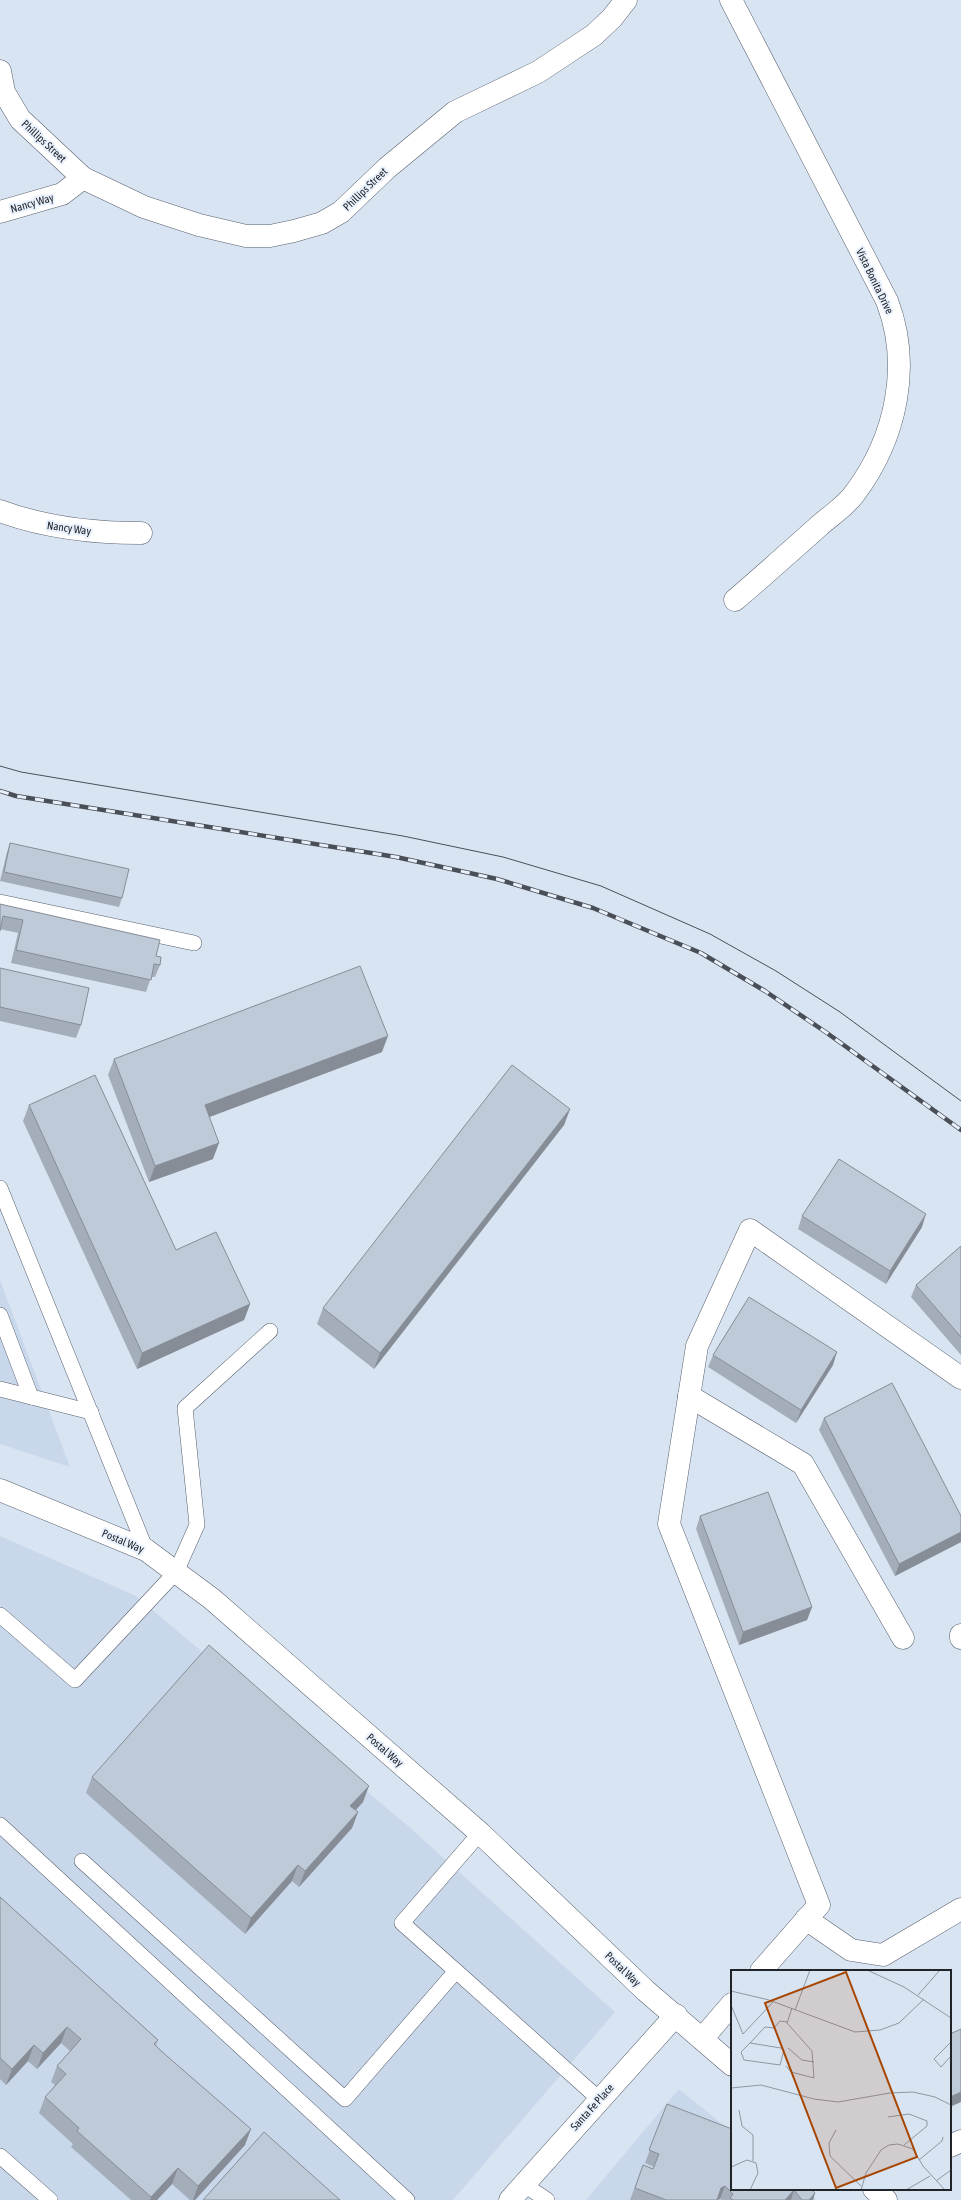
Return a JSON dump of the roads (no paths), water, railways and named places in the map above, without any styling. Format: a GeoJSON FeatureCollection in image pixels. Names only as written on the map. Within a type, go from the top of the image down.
{"type":"FeatureCollection","features":[{"type":"Feature","properties":{"kind":"street","name":"Phillips Street"},"geometry":{"type":"LineString","coordinates":[[0,71],[4,92],[20,119],[83,178],[144,207],[199,225],[246,236],[270,236],[294,231],[322,222],[341,212],[387,168],[455,112],[544,68],[594,35],[612,18],[626,0]]}},
{"type":"Feature","properties":{"kind":"street","name":"Vista Bonita Drive"},"geometry":{"type":"LineString","coordinates":[[731,0],[887,301],[895,322],[899,385],[890,428],[874,462],[854,494],[735,600]]}},
{"type":"Feature","properties":{"kind":"street","name":"Nancy Way"},"geometry":{"type":"LineString","coordinates":[[0,212],[62,194],[83,178]]}},
{"type":"Feature","properties":{"kind":"street","name":"Nancy Way"},"geometry":{"type":"LineString","coordinates":[[0,511],[50,526],[109,533],[141,533]]}},
{"type":"Feature","properties":{"kind":"street"},"geometry":{"type":"LineString","coordinates":[[762,1970],[819,1905],[669,1524],[697,1346],[750,1230],[961,1378]]}},
{"type":"Feature","properties":{"kind":"street"},"geometry":{"type":"LineString","coordinates":[[689,1396],[803,1464],[903,1638]]}},
{"type":"Feature","properties":{"kind":"street","name":"Postal Way"},"geometry":{"type":"LineString","coordinates":[[0,1490],[146,1550],[212,1600],[480,1833],[646,1991],[676,2015],[731,2064]]}},
{"type":"Feature","properties":{"kind":"street"},"geometry":{"type":"LineString","coordinates":[[806,1919],[851,1950],[882,1955],[961,1909]]}},
{"type":"Feature","properties":{"kind":"street"},"geometry":{"type":"LineString","coordinates":[[702,2039],[731,2005]]}},
{"type":"Feature","properties":{"kind":"street","name":"Santa Fe Place"},"geometry":{"type":"LineString","coordinates":[[516,2192],[676,2015]]}},
{"type":"Feature","properties":{"kind":"street"},"geometry":{"type":"LineString","coordinates":[[951,2146],[961,2141]]}},
{"type":"Feature","properties":{"kind":"street"},"geometry":{"type":"LineString","coordinates":[[875,2190],[886,2200]]}},
{"type":"Feature","properties":{"kind":"lane"},"geometry":{"type":"LineString","coordinates":[[0,902],[194,943]]}},
{"type":"Feature","properties":{"kind":"lane"},"geometry":{"type":"LineString","coordinates":[[0,1188],[146,1550]]}},
{"type":"Feature","properties":{"kind":"lane"},"geometry":{"type":"LineString","coordinates":[[0,1315],[31,1397]]}},
{"type":"Feature","properties":{"kind":"lane"},"geometry":{"type":"LineString","coordinates":[[0,1615],[75,1680],[176,1572],[197,1525],[185,1408],[270,1331]]}},
{"type":"Feature","properties":{"kind":"lane"},"geometry":{"type":"LineString","coordinates":[[0,1389],[90,1412]]}},
{"type":"Feature","properties":{"kind":"lane"},"geometry":{"type":"LineString","coordinates":[[0,1825],[407,2200]]}},
{"type":"Feature","properties":{"kind":"lane"},"geometry":{"type":"LineString","coordinates":[[480,1833],[402,1923],[599,2099]]}},
{"type":"Feature","properties":{"kind":"lane"},"geometry":{"type":"LineString","coordinates":[[82,1861],[344,2100],[456,1971]]}},
{"type":"Feature","properties":{"kind":"lane"},"geometry":{"type":"LineString","coordinates":[[0,2156],[50,2200]]}},
{"type":"Feature","properties":{"kind":"lane"},"geometry":{"type":"LineString","coordinates":[[516,2192],[547,2200]]}},
{"type":"Feature","properties":{"kind":"tram line"},"geometry":{"type":"LineString","coordinates":[[0,766],[21,772],[403,836],[503,857],[601,886],[710,934],[776,971],[840,1012],[961,1101]]}},
{"type":"Feature","properties":{"kind":"railway"},"geometry":{"type":"LineString","coordinates":[[0,791],[16,796],[396,857],[497,879],[593,908],[701,953],[765,991],[827,1033],[961,1130]]}}]}
